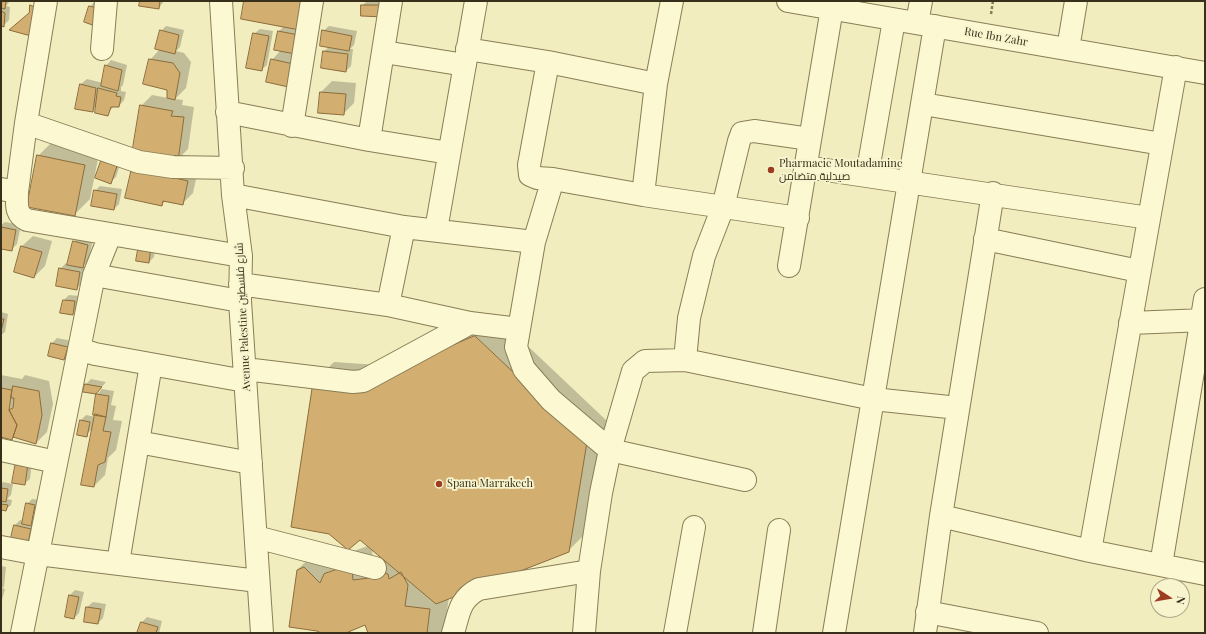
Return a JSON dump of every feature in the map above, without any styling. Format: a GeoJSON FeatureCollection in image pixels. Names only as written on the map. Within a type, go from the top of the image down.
{"type":"FeatureCollection","features":[{"type":"Feature","properties":{"kind":"street"},"geometry":{"type":"LineString","coordinates":[[46,1],[26,123],[9,191],[21,217],[27,220],[110,235],[241,256]]}},
{"type":"Feature","properties":{"kind":"street"},"geometry":{"type":"LineString","coordinates":[[102,49],[106,1]]}},
{"type":"Feature","properties":{"kind":"street","name":"Avenue Palestine شارع فلسطين"},"geometry":{"type":"LineString","coordinates":[[221,1],[227,112],[233,168],[233,195],[241,256],[240,293],[262,633]]}},
{"type":"Feature","properties":{"kind":"street"},"geometry":{"type":"LineString","coordinates":[[292,126],[312,1]]}},
{"type":"Feature","properties":{"kind":"street"},"geometry":{"type":"LineString","coordinates":[[369,140],[391,1]]}},
{"type":"Feature","properties":{"kind":"street"},"geometry":{"type":"LineString","coordinates":[[436,230],[476,1]]}},
{"type":"Feature","properties":{"kind":"street"},"geometry":{"type":"LineString","coordinates":[[643,196],[656,84],[672,1]]}},
{"type":"Feature","properties":{"kind":"street","name":"Rue Ibn Zahr"},"geometry":{"type":"LineString","coordinates":[[788,1],[1205,73]]}},
{"type":"Feature","properties":{"kind":"street"},"geometry":{"type":"LineString","coordinates":[[834,633],[923,104],[926,25],[921,1]]}},
{"type":"Feature","properties":{"kind":"street"},"geometry":{"type":"LineString","coordinates":[[1068,49],[1076,1]]}},
{"type":"Feature","properties":{"kind":"street"},"geometry":{"type":"LineString","coordinates":[[789,266],[832,8]]}},
{"type":"Feature","properties":{"kind":"street"},"geometry":{"type":"LineString","coordinates":[[867,176],[894,20]]}},
{"type":"Feature","properties":{"kind":"street"},"geometry":{"type":"LineString","coordinates":[[384,52],[548,62],[656,84]]}},
{"type":"Feature","properties":{"kind":"street"},"geometry":{"type":"LineString","coordinates":[[548,62],[529,165],[530,174],[537,178],[553,179],[643,196],[798,218]]}},
{"type":"Feature","properties":{"kind":"street"},"geometry":{"type":"LineString","coordinates":[[1090,551],[1176,67]]}},
{"type":"Feature","properties":{"kind":"street"},"geometry":{"type":"LineString","coordinates":[[923,104],[1162,144]]}},
{"type":"Feature","properties":{"kind":"street"},"geometry":{"type":"LineString","coordinates":[[227,112],[292,126],[449,153]]}},
{"type":"Feature","properties":{"kind":"street"},"geometry":{"type":"LineString","coordinates":[[26,123],[139,162],[173,167],[233,168]]}},
{"type":"Feature","properties":{"kind":"street"},"geometry":{"type":"LineString","coordinates":[[685,360],[689,318],[704,256],[723,207],[742,133],[754,130],[810,139]]}},
{"type":"Feature","properties":{"kind":"street"},"geometry":{"type":"LineString","coordinates":[[806,167],[910,181],[1149,218]]}},
{"type":"Feature","properties":{"kind":"street"},"geometry":{"type":"LineString","coordinates":[[553,179],[534,242],[516,347],[524,369],[550,400],[610,450],[745,480]]}},
{"type":"Feature","properties":{"kind":"street"},"geometry":{"type":"LineString","coordinates":[[993,194],[941,516],[926,623],[1037,633]]}},
{"type":"Feature","properties":{"kind":"street"},"geometry":{"type":"LineString","coordinates":[[233,195],[404,227],[534,242]]}},
{"type":"Feature","properties":{"kind":"street"},"geometry":{"type":"LineString","coordinates":[[388,305],[404,227]]}},
{"type":"Feature","properties":{"kind":"street"},"geometry":{"type":"LineString","coordinates":[[22,633],[94,275],[110,235]]}},
{"type":"Feature","properties":{"kind":"street"},"geometry":{"type":"LineString","coordinates":[[985,239],[1139,271]]}},
{"type":"Feature","properties":{"kind":"street"},"geometry":{"type":"LineString","coordinates":[[94,275],[240,293],[388,305],[470,323],[520,329]]}},
{"type":"Feature","properties":{"kind":"street"},"geometry":{"type":"LineString","coordinates":[[1130,323],[1204,313],[1161,565]]}},
{"type":"Feature","properties":{"kind":"street"},"geometry":{"type":"LineString","coordinates":[[79,349],[95,354],[151,364],[245,375],[354,382],[363,381],[470,323]]}},
{"type":"Feature","properties":{"kind":"street"},"geometry":{"type":"LineString","coordinates":[[584,633],[588,571],[610,450],[633,372],[645,361],[685,360],[873,399],[958,408]]}},
{"type":"Feature","properties":{"kind":"street"},"geometry":{"type":"LineString","coordinates":[[118,563],[151,364]]}},
{"type":"Feature","properties":{"kind":"street"},"geometry":{"type":"LineString","coordinates":[[138,442],[251,463]]}},
{"type":"Feature","properties":{"kind":"street"},"geometry":{"type":"LineString","coordinates":[[1,450],[56,462]]}},
{"type":"Feature","properties":{"kind":"street"},"geometry":{"type":"LineString","coordinates":[[941,516],[1090,551],[1205,574]]}},
{"type":"Feature","properties":{"kind":"street"},"geometry":{"type":"LineString","coordinates":[[675,633],[694,527]]}},
{"type":"Feature","properties":{"kind":"street"},"geometry":{"type":"LineString","coordinates":[[764,633],[779,530]]}},
{"type":"Feature","properties":{"kind":"street"},"geometry":{"type":"LineString","coordinates":[[256,537],[375,568]]}},
{"type":"Feature","properties":{"kind":"street"},"geometry":{"type":"LineString","coordinates":[[1,547],[38,554],[258,581]]}},
{"type":"Feature","properties":{"kind":"street"},"geometry":{"type":"LineString","coordinates":[[453,633],[462,602],[469,594],[478,589],[588,571]]}},
{"type":"Feature","properties":{"kind":"building"},"geometry":{"type":"Polygon","coordinates":[[[1,1],[6,1],[5,9],[1,8],[1,1]]]}},
{"type":"Feature","properties":{"kind":"building"},"geometry":{"type":"Polygon","coordinates":[[[140,1],[160,1],[159,9],[139,6],[140,1]]]}},
{"type":"Feature","properties":{"kind":"building"},"geometry":{"type":"Polygon","coordinates":[[[244,1],[311,1],[305,31],[241,19],[244,1]]]}},
{"type":"Feature","properties":{"kind":"building"},"geometry":{"type":"Polygon","coordinates":[[[30,5],[37,8],[31,36],[9,30],[29,13],[30,5]]]}},
{"type":"Feature","properties":{"kind":"building"},"geometry":{"type":"Polygon","coordinates":[[[361,5],[384,5],[384,17],[361,16],[361,5]]]}},
{"type":"Feature","properties":{"kind":"building"},"geometry":{"type":"Polygon","coordinates":[[[89,6],[101,9],[98,27],[84,22],[89,6]]]}},
{"type":"Feature","properties":{"kind":"building"},"geometry":{"type":"Polygon","coordinates":[[[1,11],[5,13],[4,27],[1,26],[1,11]]]}},
{"type":"Feature","properties":{"kind":"building"},"geometry":{"type":"Polygon","coordinates":[[[160,30],[179,35],[175,54],[155,49],[160,30]]]}},
{"type":"Feature","properties":{"kind":"building"},"geometry":{"type":"Polygon","coordinates":[[[322,30],[352,36],[349,51],[320,46],[322,30]]]}},
{"type":"Feature","properties":{"kind":"building"},"geometry":{"type":"Polygon","coordinates":[[[278,31],[304,36],[301,55],[274,50],[278,31]]]}},
{"type":"Feature","properties":{"kind":"building"},"geometry":{"type":"Polygon","coordinates":[[[253,33],[269,36],[262,71],[246,68],[253,33]]]}},
{"type":"Feature","properties":{"kind":"building"},"geometry":{"type":"Polygon","coordinates":[[[323,51],[348,54],[346,72],[321,68],[323,51]]]}},
{"type":"Feature","properties":{"kind":"building"},"geometry":{"type":"Polygon","coordinates":[[[149,59],[173,63],[180,73],[175,100],[167,98],[167,90],[143,84],[149,59]]]}},
{"type":"Feature","properties":{"kind":"building"},"geometry":{"type":"Polygon","coordinates":[[[271,59],[298,65],[293,88],[266,82],[271,59]]]}},
{"type":"Feature","properties":{"kind":"building"},"geometry":{"type":"Polygon","coordinates":[[[105,65],[122,70],[118,91],[101,86],[105,65]]]}},
{"type":"Feature","properties":{"kind":"building"},"geometry":{"type":"Polygon","coordinates":[[[80,84],[96,88],[93,112],[75,109],[80,84]]]}},
{"type":"Feature","properties":{"kind":"building"},"geometry":{"type":"Polygon","coordinates":[[[98,88],[117,93],[116,96],[121,97],[119,107],[111,107],[108,116],[95,113],[98,88]]]}},
{"type":"Feature","properties":{"kind":"building"},"geometry":{"type":"Polygon","coordinates":[[[320,92],[346,94],[344,115],[318,113],[320,92]]]}},
{"type":"Feature","properties":{"kind":"building"},"geometry":{"type":"Polygon","coordinates":[[[140,105],[173,111],[171,116],[184,117],[178,161],[132,154],[140,105]]]}},
{"type":"Feature","properties":{"kind":"building"},"geometry":{"type":"Polygon","coordinates":[[[37,155],[85,165],[75,216],[27,207],[37,155]]]}},
{"type":"Feature","properties":{"kind":"building"},"geometry":{"type":"Polygon","coordinates":[[[101,161],[117,166],[111,184],[95,178],[101,161]]]}},
{"type":"Feature","properties":{"kind":"building"},"geometry":{"type":"Polygon","coordinates":[[[132,168],[188,181],[183,205],[163,201],[162,206],[125,198],[132,168]]]}},
{"type":"Feature","properties":{"kind":"building"},"geometry":{"type":"Polygon","coordinates":[[[94,190],[117,194],[114,210],[91,206],[94,190]]]}},
{"type":"Feature","properties":{"kind":"building"},"geometry":{"type":"Polygon","coordinates":[[[1,227],[16,230],[12,251],[1,249],[1,227]]]}},
{"type":"Feature","properties":{"kind":"building"},"geometry":{"type":"Polygon","coordinates":[[[73,241],[88,245],[83,268],[67,265],[73,241]]]}},
{"type":"Feature","properties":{"kind":"building"},"geometry":{"type":"Polygon","coordinates":[[[139,244],[151,245],[149,263],[136,261],[139,244]]]}},
{"type":"Feature","properties":{"kind":"building"},"geometry":{"type":"Polygon","coordinates":[[[21,246],[42,252],[34,278],[14,272],[21,246]]]}},
{"type":"Feature","properties":{"kind":"building"},"geometry":{"type":"Polygon","coordinates":[[[59,268],[80,272],[77,290],[56,286],[59,268]]]}},
{"type":"Feature","properties":{"kind":"building"},"geometry":{"type":"Polygon","coordinates":[[[63,300],[75,301],[73,315],[60,313],[63,300]]]}},
{"type":"Feature","properties":{"kind":"building"},"geometry":{"type":"Polygon","coordinates":[[[1,319],[4,319],[1,331],[1,319]]]}},
{"type":"Feature","properties":{"kind":"building","name":"Spana Marrakech"},"geometry":{"type":"Polygon","coordinates":[[[475,336],[587,442],[569,552],[436,604],[360,540],[348,550],[329,534],[291,527],[313,382],[358,385],[475,336]]]}},
{"type":"Feature","properties":{"kind":"building"},"geometry":{"type":"Polygon","coordinates":[[[51,343],[68,347],[64,360],[48,356],[51,343]]]}},
{"type":"Feature","properties":{"kind":"building"},"geometry":{"type":"Polygon","coordinates":[[[85,384],[102,387],[96,394],[83,392],[85,384]]]}},
{"type":"Feature","properties":{"kind":"building"},"geometry":{"type":"Polygon","coordinates":[[[13,386],[39,391],[42,415],[36,444],[13,437],[17,425],[9,410],[13,408],[14,398],[11,398],[13,386]]]}},
{"type":"Feature","properties":{"kind":"building"},"geometry":{"type":"Polygon","coordinates":[[[1,388],[12,390],[9,410],[17,425],[12,440],[1,437],[1,388]]]}},
{"type":"Feature","properties":{"kind":"building"},"geometry":{"type":"Polygon","coordinates":[[[96,394],[109,396],[106,417],[93,415],[96,394]]]}},
{"type":"Feature","properties":{"kind":"building"},"geometry":{"type":"Polygon","coordinates":[[[95,414],[106,417],[103,431],[111,432],[105,462],[98,465],[94,487],[81,485],[95,414]]]}},
{"type":"Feature","properties":{"kind":"building"},"geometry":{"type":"Polygon","coordinates":[[[80,420],[90,422],[87,437],[77,435],[80,420]]]}},
{"type":"Feature","properties":{"kind":"building"},"geometry":{"type":"Polygon","coordinates":[[[17,456],[29,457],[25,485],[12,483],[17,456]]]}},
{"type":"Feature","properties":{"kind":"building"},"geometry":{"type":"Polygon","coordinates":[[[1,488],[8,489],[6,502],[1,501],[1,488]]]}},
{"type":"Feature","properties":{"kind":"building"},"geometry":{"type":"Polygon","coordinates":[[[26,503],[35,505],[31,526],[22,524],[26,503]]]}},
{"type":"Feature","properties":{"kind":"building"},"geometry":{"type":"Polygon","coordinates":[[[1,504],[8,505],[6,511],[1,510],[1,504]]]}},
{"type":"Feature","properties":{"kind":"building"},"geometry":{"type":"Polygon","coordinates":[[[14,525],[31,529],[27,548],[11,538],[14,525]]]}},
{"type":"Feature","properties":{"kind":"building"},"geometry":{"type":"Polygon","coordinates":[[[347,566],[352,567],[353,580],[369,578],[371,570],[388,574],[389,579],[401,572],[408,585],[405,606],[430,609],[427,633],[368,633],[365,625],[346,633],[321,633],[317,631],[289,627],[297,570],[304,567],[320,583],[324,574],[347,566]]]}},
{"type":"Feature","properties":{"kind":"building"},"geometry":{"type":"Polygon","coordinates":[[[69,595],[79,597],[74,619],[65,617],[69,595]]]}},
{"type":"Feature","properties":{"kind":"building"},"geometry":{"type":"Polygon","coordinates":[[[86,607],[101,609],[98,624],[84,622],[86,607]]]}},
{"type":"Feature","properties":{"kind":"building"},"geometry":{"type":"Polygon","coordinates":[[[141,622],[158,627],[156,633],[137,633],[141,622]]]}},
{"type":"Feature","properties":{"kind":"place","name":"Pharmacie Moutadamine صيدلية متضامن"},"geometry":{"type":"Point","coordinates":[771,170]}},
{"type":"Feature","properties":{"kind":"place","name":"Spana Marrakech"},"geometry":{"type":"Point","coordinates":[439,484]}}]}
